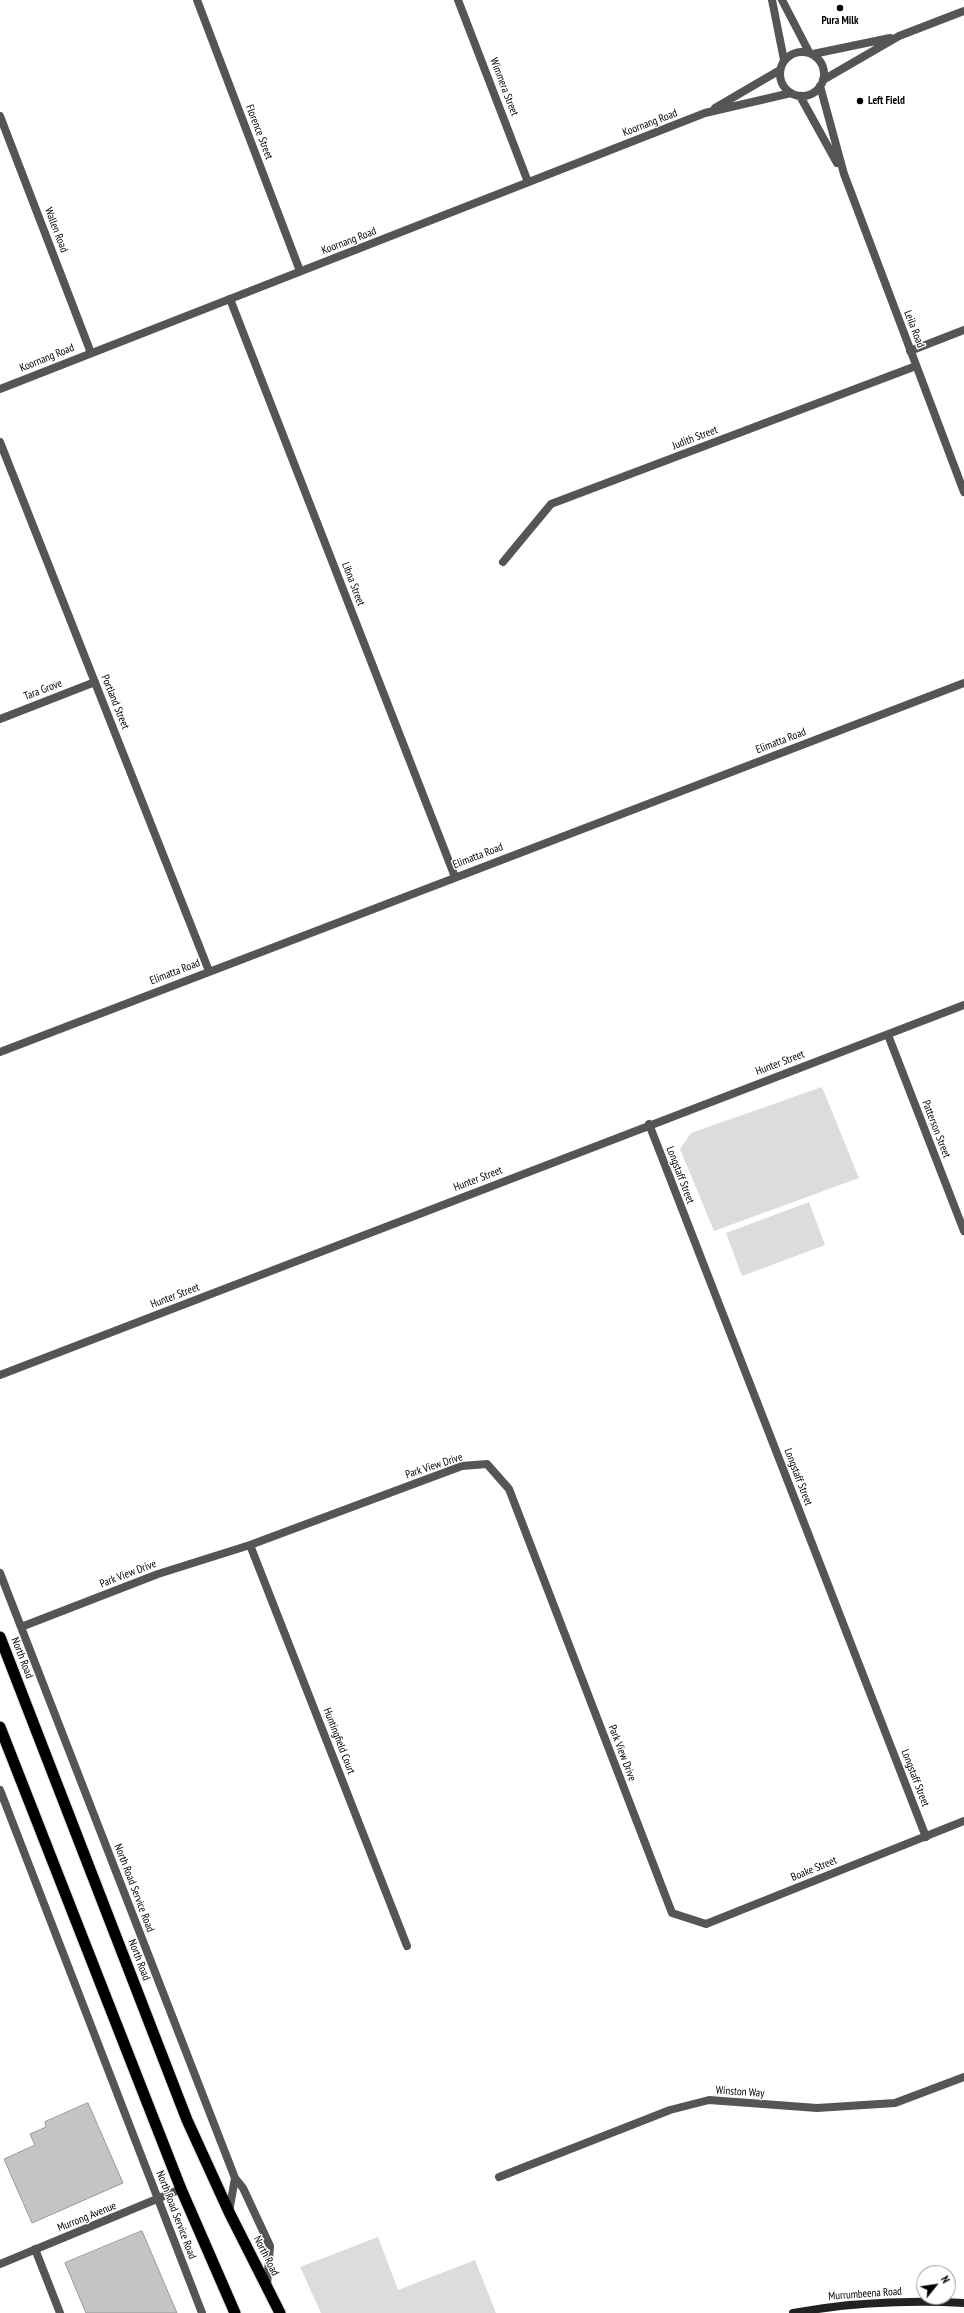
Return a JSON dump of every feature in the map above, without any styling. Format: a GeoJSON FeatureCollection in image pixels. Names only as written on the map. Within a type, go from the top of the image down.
{"type":"FeatureCollection","features":[{"type":"Feature","properties":{"kind":"highway","name":"North Road"},"geometry":{"type":"LineString","coordinates":[[0,1637],[188,2120],[229,2212],[280,2313]]}},
{"type":"Feature","properties":{"kind":"highway"},"geometry":{"type":"LineString","coordinates":[[0,1726],[181,2189],[235,2313]]}},
{"type":"Feature","properties":{"kind":"main road","name":"Murrumbeena Road"},"geometry":{"type":"LineString","coordinates":[[793,2313],[831,2307],[906,2302],[964,2303]]}},
{"type":"Feature","properties":{"kind":"street","name":"Florence Street"},"geometry":{"type":"LineString","coordinates":[[197,0],[300,271]]}},
{"type":"Feature","properties":{"kind":"street","name":"Wimmera Street"},"geometry":{"type":"LineString","coordinates":[[458,0],[528,182]]}},
{"type":"Feature","properties":{"kind":"street"},"geometry":{"type":"LineString","coordinates":[[772,0],[784,60],[780,70],[781,81],[791,93],[800,96],[812,94],[822,83],[899,36]]}},
{"type":"Feature","properties":{"kind":"street"},"geometry":{"type":"LineString","coordinates":[[782,0],[811,53],[823,68],[822,83]]}},
{"type":"Feature","properties":{"kind":"street"},"geometry":{"type":"LineString","coordinates":[[784,60],[796,52],[811,53],[899,36],[964,11]]}},
{"type":"Feature","properties":{"kind":"street","name":"Koornang Road"},"geometry":{"type":"LineString","coordinates":[[705,113],[780,70]]}},
{"type":"Feature","properties":{"kind":"street","name":"Leila Road"},"geometry":{"type":"LineString","coordinates":[[822,83],[844,174],[964,492]]}},
{"type":"Feature","properties":{"kind":"street","name":"Koornang Road"},"geometry":{"type":"LineString","coordinates":[[0,389],[705,113],[791,93]]}},
{"type":"Feature","properties":{"kind":"street","name":"Leila Road"},"geometry":{"type":"LineString","coordinates":[[800,96],[844,174]]}},
{"type":"Feature","properties":{"kind":"street","name":"Wallen Road"},"geometry":{"type":"LineString","coordinates":[[0,116],[91,353]]}},
{"type":"Feature","properties":{"kind":"street","name":"Libna Street"},"geometry":{"type":"LineString","coordinates":[[230,299],[455,877]]}},
{"type":"Feature","properties":{"kind":"street"},"geometry":{"type":"LineString","coordinates":[[910,351],[964,330]]}},
{"type":"Feature","properties":{"kind":"street","name":"Judith Street"},"geometry":{"type":"LineString","coordinates":[[503,562],[551,504],[916,366]]}},
{"type":"Feature","properties":{"kind":"street","name":"Portland Street"},"geometry":{"type":"LineString","coordinates":[[0,442],[209,971]]}},
{"type":"Feature","properties":{"kind":"street","name":"Tara Grove"},"geometry":{"type":"LineString","coordinates":[[0,719],[95,682]]}},
{"type":"Feature","properties":{"kind":"street","name":"Elimatta Road"},"geometry":{"type":"LineString","coordinates":[[0,1052],[964,683]]}},
{"type":"Feature","properties":{"kind":"street","name":"Hunter Street"},"geometry":{"type":"LineString","coordinates":[[0,1375],[649,1124],[888,1035],[964,1005]]}},
{"type":"Feature","properties":{"kind":"street","name":"Patterson Street"},"geometry":{"type":"LineString","coordinates":[[888,1035],[964,1231]]}},
{"type":"Feature","properties":{"kind":"street","name":"Longstaff Street"},"geometry":{"type":"LineString","coordinates":[[649,1124],[926,1837]]}},
{"type":"Feature","properties":{"kind":"street","name":"Park View Drive"},"geometry":{"type":"LineString","coordinates":[[21,1626],[158,1574],[250,1545],[462,1466],[487,1464],[509,1489],[672,1913]]}},
{"type":"Feature","properties":{"kind":"street","name":"Huntingfield Court"},"geometry":{"type":"LineString","coordinates":[[250,1545],[407,1946]]}},
{"type":"Feature","properties":{"kind":"street","name":"North Road Service Road"},"geometry":{"type":"LineString","coordinates":[[0,1573],[235,2178]]}},
{"type":"Feature","properties":{"kind":"street","name":"North Road Service Road"},"geometry":{"type":"LineString","coordinates":[[0,1790],[202,2313]]}},
{"type":"Feature","properties":{"kind":"street","name":"Boake Street"},"geometry":{"type":"LineString","coordinates":[[672,1913],[706,1924],[964,1821]]}},
{"type":"Feature","properties":{"kind":"street","name":"Winston Way"},"geometry":{"type":"LineString","coordinates":[[499,2177],[670,2110],[709,2100],[818,2108],[895,2103],[964,2077]]}},
{"type":"Feature","properties":{"kind":"street"},"geometry":{"type":"LineString","coordinates":[[229,2212],[235,2178]]}},
{"type":"Feature","properties":{"kind":"street","name":"North Road"},"geometry":{"type":"LineString","coordinates":[[235,2178],[243,2188],[270,2246],[267,2287]]}},
{"type":"Feature","properties":{"kind":"street","name":"Murrong Avenue"},"geometry":{"type":"LineString","coordinates":[[0,2264],[158,2200],[181,2189]]}},
{"type":"Feature","properties":{"kind":"street"},"geometry":{"type":"LineString","coordinates":[[35,2249],[60,2313]]}},
{"type":"Feature","properties":{"kind":"shaded area"},"geometry":{"type":"Polygon","coordinates":[[[822,1087],[859,1178],[714,1231],[680,1149],[691,1133],[822,1087]]]}},
{"type":"Feature","properties":{"kind":"shaded area"},"geometry":{"type":"Polygon","coordinates":[[[809,1202],[825,1245],[742,1276],[726,1233],[809,1202]]]}},
{"type":"Feature","properties":{"kind":"shaded area"},"geometry":{"type":"Polygon","coordinates":[[[378,2237],[398,2290],[475,2260],[496,2313],[321,2313],[300,2267],[378,2237]]]}},
{"type":"Feature","properties":{"kind":"building"},"geometry":{"type":"Polygon","coordinates":[[[88,2103],[123,2183],[32,2223],[4,2159],[35,2145],[30,2134],[46,2127],[45,2122],[88,2103]]]}},
{"type":"Feature","properties":{"kind":"building"},"geometry":{"type":"Polygon","coordinates":[[[142,2231],[177,2313],[86,2313],[65,2263],[142,2231]]]}},
{"type":"Feature","properties":{"kind":"place","name":"Pura Milk"},"geometry":{"type":"Point","coordinates":[840,8]}},
{"type":"Feature","properties":{"kind":"place","name":"Left Field"},"geometry":{"type":"Point","coordinates":[860,101]}}]}
